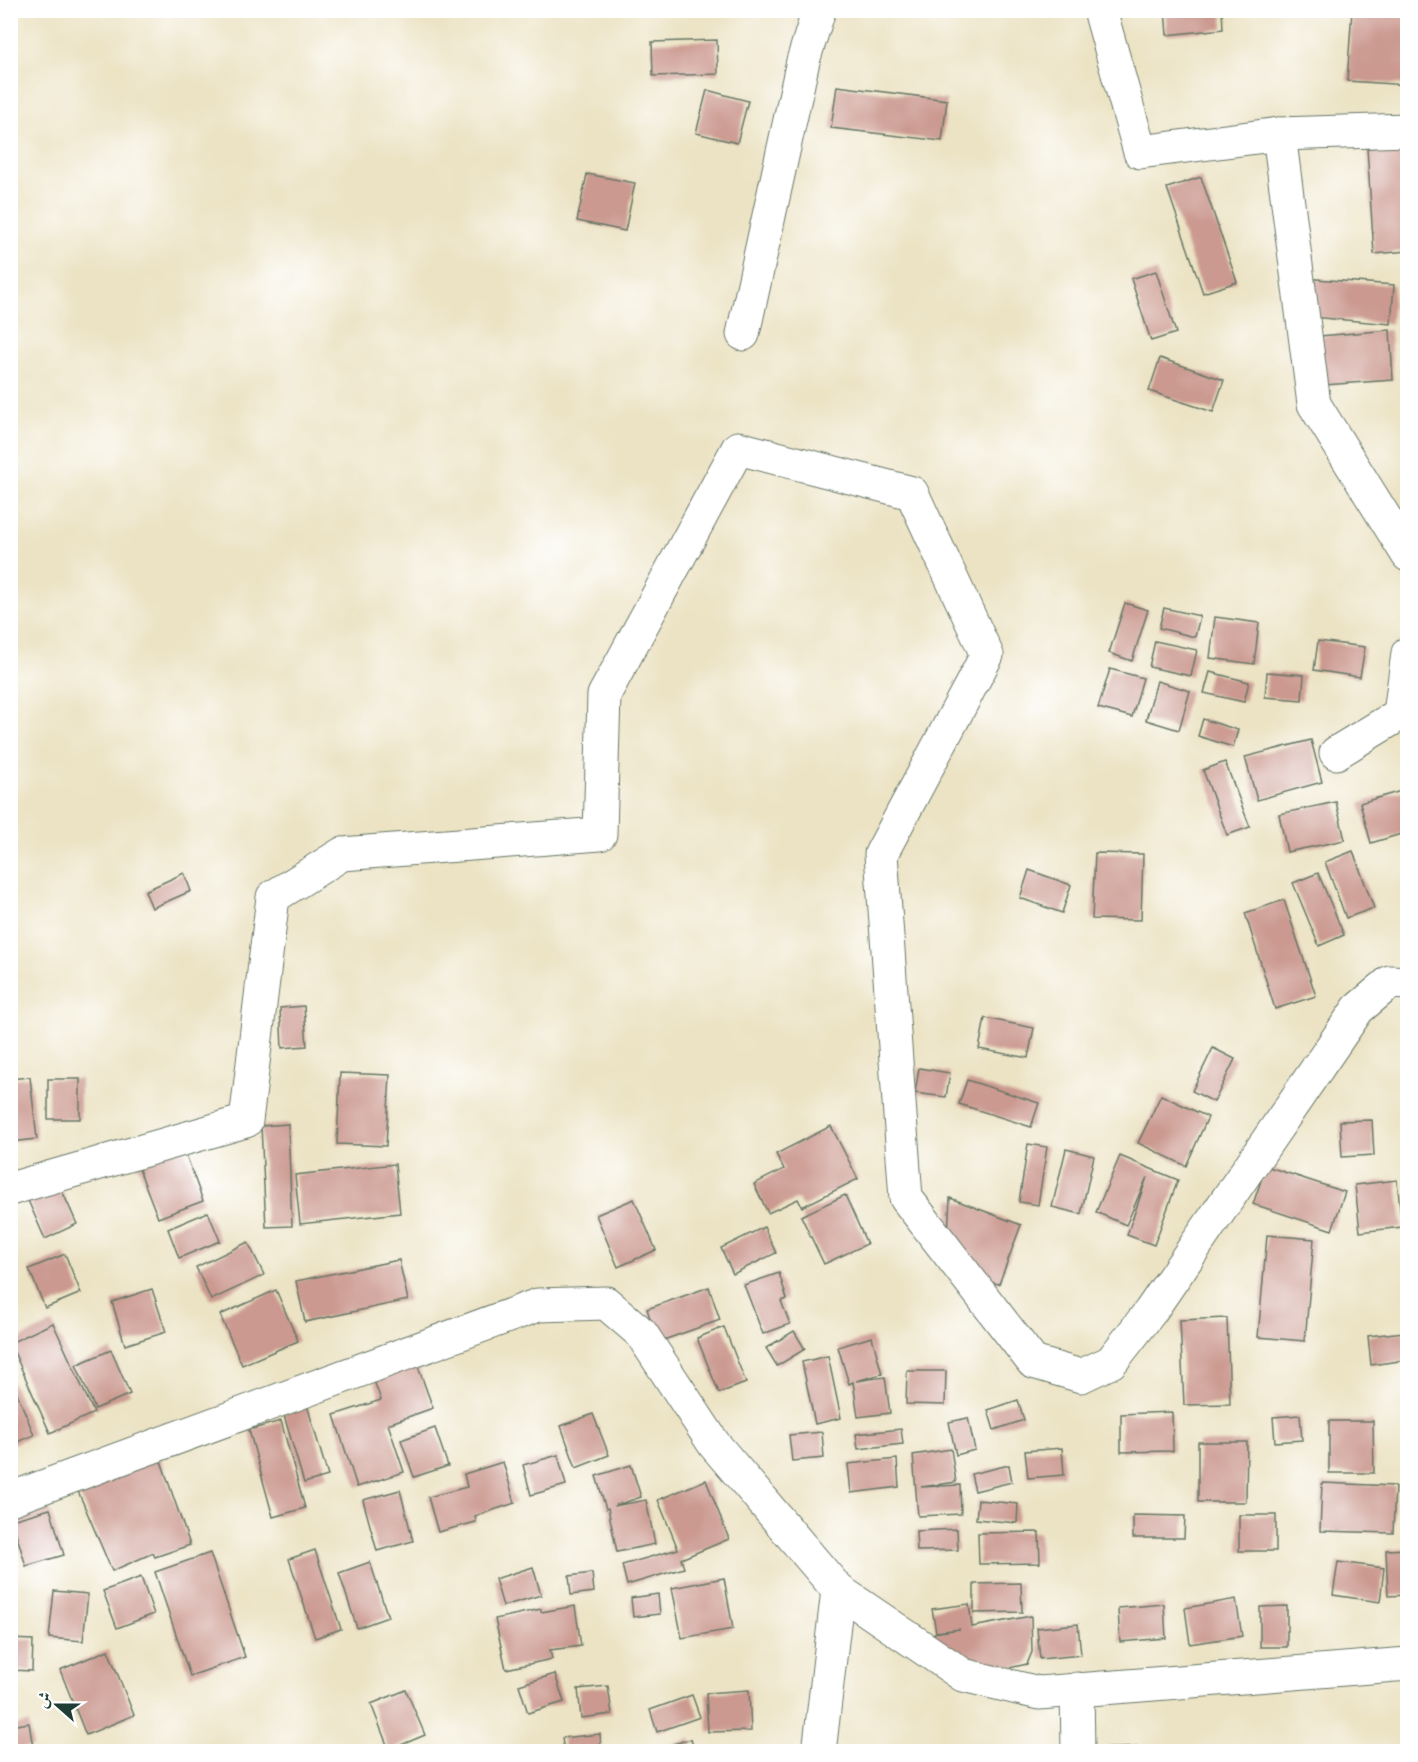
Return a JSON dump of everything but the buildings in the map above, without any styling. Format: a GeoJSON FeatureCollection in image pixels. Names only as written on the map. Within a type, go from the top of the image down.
{"type":"FeatureCollection","features":[{"type":"Feature","properties":{"kind":"street"},"geometry":{"type":"LineString","coordinates":[[743,334],[803,60],[819,10]]}},
{"type":"Feature","properties":{"kind":"street"},"geometry":{"type":"LineString","coordinates":[[1100,10],[1140,152],[1279,134],[1407,130]]}},
{"type":"Feature","properties":{"kind":"street"},"geometry":{"type":"LineString","coordinates":[[1279,134],[1314,404],[1407,555]]}},
{"type":"Feature","properties":{"kind":"street"},"geometry":{"type":"LineString","coordinates":[[10,1189],[246,1121],[273,897],[342,854],[600,834],[604,695],[738,448],[912,493],[987,655],[881,854],[906,1198],[1033,1362],[1081,1376],[1111,1362],[1150,1312],[1358,1009],[1390,982],[1407,983]]}},
{"type":"Feature","properties":{"kind":"street"},"geometry":{"type":"LineString","coordinates":[[1336,753],[1400,714],[1407,652]]}},
{"type":"Feature","properties":{"kind":"street"},"geometry":{"type":"LineString","coordinates":[[10,1499],[538,1305],[606,1304],[641,1333],[714,1444],[838,1590],[963,1676],[1039,1693],[1407,1664]]}},
{"type":"Feature","properties":{"kind":"street"},"geometry":{"type":"LineString","coordinates":[[819,1752],[838,1590]]}},
{"type":"Feature","properties":{"kind":"street"},"geometry":{"type":"LineString","coordinates":[[1077,1689],[1078,1752]]}}]}
